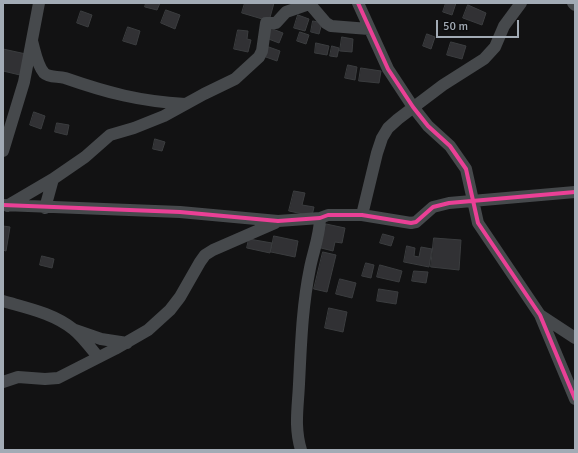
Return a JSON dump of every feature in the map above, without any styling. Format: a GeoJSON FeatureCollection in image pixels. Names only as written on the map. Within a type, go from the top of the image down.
{"type":"FeatureCollection","features":[{"type":"Feature","properties":{"kind":"street"},"geometry":{"type":"LineString","coordinates":[[3,151],[24,82],[40,3]]}},
{"type":"Feature","properties":{"kind":"street"},"geometry":{"type":"LineString","coordinates":[[358,3],[388,69],[413,107],[428,126],[450,146],[461,159],[466,169],[478,223],[540,315],[575,399]]}},
{"type":"Feature","properties":{"kind":"street"},"geometry":{"type":"LineString","coordinates":[[362,215],[382,138],[398,119],[413,107],[484,59],[495,47],[504,26],[521,3]]}},
{"type":"Feature","properties":{"kind":"street"},"geometry":{"type":"LineString","coordinates":[[5,205],[53,179],[85,157],[110,135],[147,123],[235,79],[254,62],[262,51],[266,23],[276,23],[286,12],[309,4],[326,23],[331,26],[369,30]]}},
{"type":"Feature","properties":{"kind":"street"},"geometry":{"type":"LineString","coordinates":[[32,42],[42,69],[50,76],[63,78],[117,96],[185,104]]}},
{"type":"Feature","properties":{"kind":"street"},"geometry":{"type":"LineString","coordinates":[[45,208],[53,179]]}},
{"type":"Feature","properties":{"kind":"street"},"geometry":{"type":"LineString","coordinates":[[5,205],[45,208],[180,212],[278,221],[320,218],[328,215],[362,215],[410,223],[416,222],[433,207],[473,200],[575,192]]}},
{"type":"Feature","properties":{"kind":"street"},"geometry":{"type":"LineString","coordinates":[[301,450],[297,437],[296,412],[299,386],[301,327],[309,269],[320,226],[320,218]]}},
{"type":"Feature","properties":{"kind":"street"},"geometry":{"type":"LineString","coordinates":[[3,382],[18,377],[45,380],[58,378],[128,343],[148,330],[170,310],[180,297],[205,255],[278,221]]}},
{"type":"Feature","properties":{"kind":"street"},"geometry":{"type":"LineString","coordinates":[[3,301],[54,317],[74,330],[101,339],[128,343]]}},
{"type":"Feature","properties":{"kind":"street"},"geometry":{"type":"LineString","coordinates":[[540,315],[575,338]]}},
{"type":"Feature","properties":{"kind":"street"},"geometry":{"type":"LineString","coordinates":[[74,330],[98,357]]}},
{"type":"Feature","properties":{"kind":"street"},"geometry":{"type":"LineString","coordinates":[[294,450],[297,437]]}},
{"type":"Feature","properties":{"kind":"building"},"geometry":{"type":"Polygon","coordinates":[[[146,3],[160,3],[157,10],[145,7],[146,3]]]}},
{"type":"Feature","properties":{"kind":"building"},"geometry":{"type":"Polygon","coordinates":[[[245,3],[274,3],[269,21],[242,13],[245,3]]]}},
{"type":"Feature","properties":{"kind":"building"},"geometry":{"type":"Polygon","coordinates":[[[446,3],[456,3],[452,15],[443,12],[446,3]]]}},
{"type":"Feature","properties":{"kind":"building"},"geometry":{"type":"Polygon","coordinates":[[[468,5],[486,13],[482,25],[463,18],[468,5]]]}},
{"type":"Feature","properties":{"kind":"building"},"geometry":{"type":"Polygon","coordinates":[[[166,10],[180,15],[175,29],[161,23],[166,10]]]}},
{"type":"Feature","properties":{"kind":"building"},"geometry":{"type":"Polygon","coordinates":[[[81,11],[92,15],[88,27],[77,23],[81,11]]]}},
{"type":"Feature","properties":{"kind":"building"},"geometry":{"type":"Polygon","coordinates":[[[298,15],[309,19],[305,31],[294,28],[298,15]]]}},
{"type":"Feature","properties":{"kind":"building"},"geometry":{"type":"Polygon","coordinates":[[[313,21],[322,23],[319,34],[311,32],[313,21]]]}},
{"type":"Feature","properties":{"kind":"building"},"geometry":{"type":"Polygon","coordinates":[[[128,27],[140,31],[136,45],[123,41],[128,27]]]}},
{"type":"Feature","properties":{"kind":"building"},"geometry":{"type":"Polygon","coordinates":[[[270,28],[283,33],[279,43],[266,38],[270,28]]]}},
{"type":"Feature","properties":{"kind":"building"},"geometry":{"type":"Polygon","coordinates":[[[238,30],[248,31],[247,39],[251,40],[248,52],[234,49],[238,30]]]}},
{"type":"Feature","properties":{"kind":"building"},"geometry":{"type":"Polygon","coordinates":[[[300,32],[309,35],[306,44],[297,41],[300,32]]]}},
{"type":"Feature","properties":{"kind":"building"},"geometry":{"type":"Polygon","coordinates":[[[427,34],[435,37],[431,49],[423,46],[427,34]]]}},
{"type":"Feature","properties":{"kind":"building"},"geometry":{"type":"Polygon","coordinates":[[[342,37],[353,39],[352,52],[340,51],[342,37]]]}},
{"type":"Feature","properties":{"kind":"building"},"geometry":{"type":"Polygon","coordinates":[[[451,42],[466,46],[462,59],[447,55],[451,42]]]}},
{"type":"Feature","properties":{"kind":"building"},"geometry":{"type":"Polygon","coordinates":[[[316,43],[329,46],[327,55],[315,53],[316,43]]]}},
{"type":"Feature","properties":{"kind":"building"},"geometry":{"type":"Polygon","coordinates":[[[266,46],[280,51],[277,61],[263,56],[266,46]]]}},
{"type":"Feature","properties":{"kind":"building"},"geometry":{"type":"Polygon","coordinates":[[[332,46],[339,48],[337,57],[330,56],[332,46]]]}},
{"type":"Feature","properties":{"kind":"building"},"geometry":{"type":"Polygon","coordinates":[[[3,49],[26,54],[20,75],[3,71],[3,49]]]}},
{"type":"Feature","properties":{"kind":"building"},"geometry":{"type":"Polygon","coordinates":[[[348,65],[357,67],[355,80],[345,78],[348,65]]]}},
{"type":"Feature","properties":{"kind":"building"},"geometry":{"type":"Polygon","coordinates":[[[361,68],[381,71],[379,83],[359,81],[361,68]]]}},
{"type":"Feature","properties":{"kind":"building"},"geometry":{"type":"Polygon","coordinates":[[[34,112],[45,116],[41,129],[30,125],[34,112]]]}},
{"type":"Feature","properties":{"kind":"building"},"geometry":{"type":"Polygon","coordinates":[[[57,123],[69,125],[67,135],[55,132],[57,123]]]}},
{"type":"Feature","properties":{"kind":"building"},"geometry":{"type":"Polygon","coordinates":[[[155,139],[165,142],[162,151],[153,149],[155,139]]]}},
{"type":"Feature","properties":{"kind":"building"},"geometry":{"type":"Polygon","coordinates":[[[294,191],[305,193],[302,205],[314,207],[312,216],[289,211],[294,191]]]}},
{"type":"Feature","properties":{"kind":"building"},"geometry":{"type":"Polygon","coordinates":[[[326,224],[345,228],[342,243],[335,242],[333,251],[321,248],[326,224]]]}},
{"type":"Feature","properties":{"kind":"building"},"geometry":{"type":"Polygon","coordinates":[[[3,226],[10,227],[6,251],[3,250],[3,226]]]}},
{"type":"Feature","properties":{"kind":"building"},"geometry":{"type":"Polygon","coordinates":[[[383,234],[394,237],[391,246],[380,243],[383,234]]]}},
{"type":"Feature","properties":{"kind":"building"},"geometry":{"type":"Polygon","coordinates":[[[274,236],[298,241],[295,257],[271,252],[274,236]]]}},
{"type":"Feature","properties":{"kind":"building"},"geometry":{"type":"Polygon","coordinates":[[[434,238],[461,240],[459,270],[431,267],[434,238]]]}},
{"type":"Feature","properties":{"kind":"building"},"geometry":{"type":"Polygon","coordinates":[[[249,239],[272,243],[270,253],[247,248],[249,239]]]}},
{"type":"Feature","properties":{"kind":"building"},"geometry":{"type":"Polygon","coordinates":[[[407,246],[415,248],[414,256],[419,257],[421,247],[432,249],[429,267],[404,262],[407,246]]]}},
{"type":"Feature","properties":{"kind":"building"},"geometry":{"type":"Polygon","coordinates":[[[323,252],[336,255],[327,292],[314,289],[323,252]]]}},
{"type":"Feature","properties":{"kind":"building"},"geometry":{"type":"Polygon","coordinates":[[[42,256],[54,259],[52,268],[40,265],[42,256]]]}},
{"type":"Feature","properties":{"kind":"building"},"geometry":{"type":"Polygon","coordinates":[[[366,263],[374,265],[371,278],[362,276],[366,263]]]}},
{"type":"Feature","properties":{"kind":"building"},"geometry":{"type":"Polygon","coordinates":[[[380,265],[402,271],[399,282],[377,277],[380,265]]]}},
{"type":"Feature","properties":{"kind":"building"},"geometry":{"type":"Polygon","coordinates":[[[414,271],[428,272],[426,283],[412,281],[414,271]]]}},
{"type":"Feature","properties":{"kind":"building"},"geometry":{"type":"Polygon","coordinates":[[[340,279],[356,283],[352,298],[336,294],[340,279]]]}},
{"type":"Feature","properties":{"kind":"building"},"geometry":{"type":"Polygon","coordinates":[[[379,289],[398,292],[396,304],[377,301],[379,289]]]}},
{"type":"Feature","properties":{"kind":"building"},"geometry":{"type":"Polygon","coordinates":[[[329,308],[347,312],[343,332],[325,328],[329,308]]]}},
{"type":"Feature","properties":{"kind":"cycle path"},"geometry":{"type":"LineString","coordinates":[[358,3],[388,69],[413,107],[428,126],[450,146],[466,169],[478,223],[540,315],[575,399]]}},
{"type":"Feature","properties":{"kind":"cycle path"},"geometry":{"type":"LineString","coordinates":[[3,205],[180,212],[278,221],[320,218],[328,215],[362,215],[411,223],[416,222],[433,207],[449,203],[575,192]]}}]}
